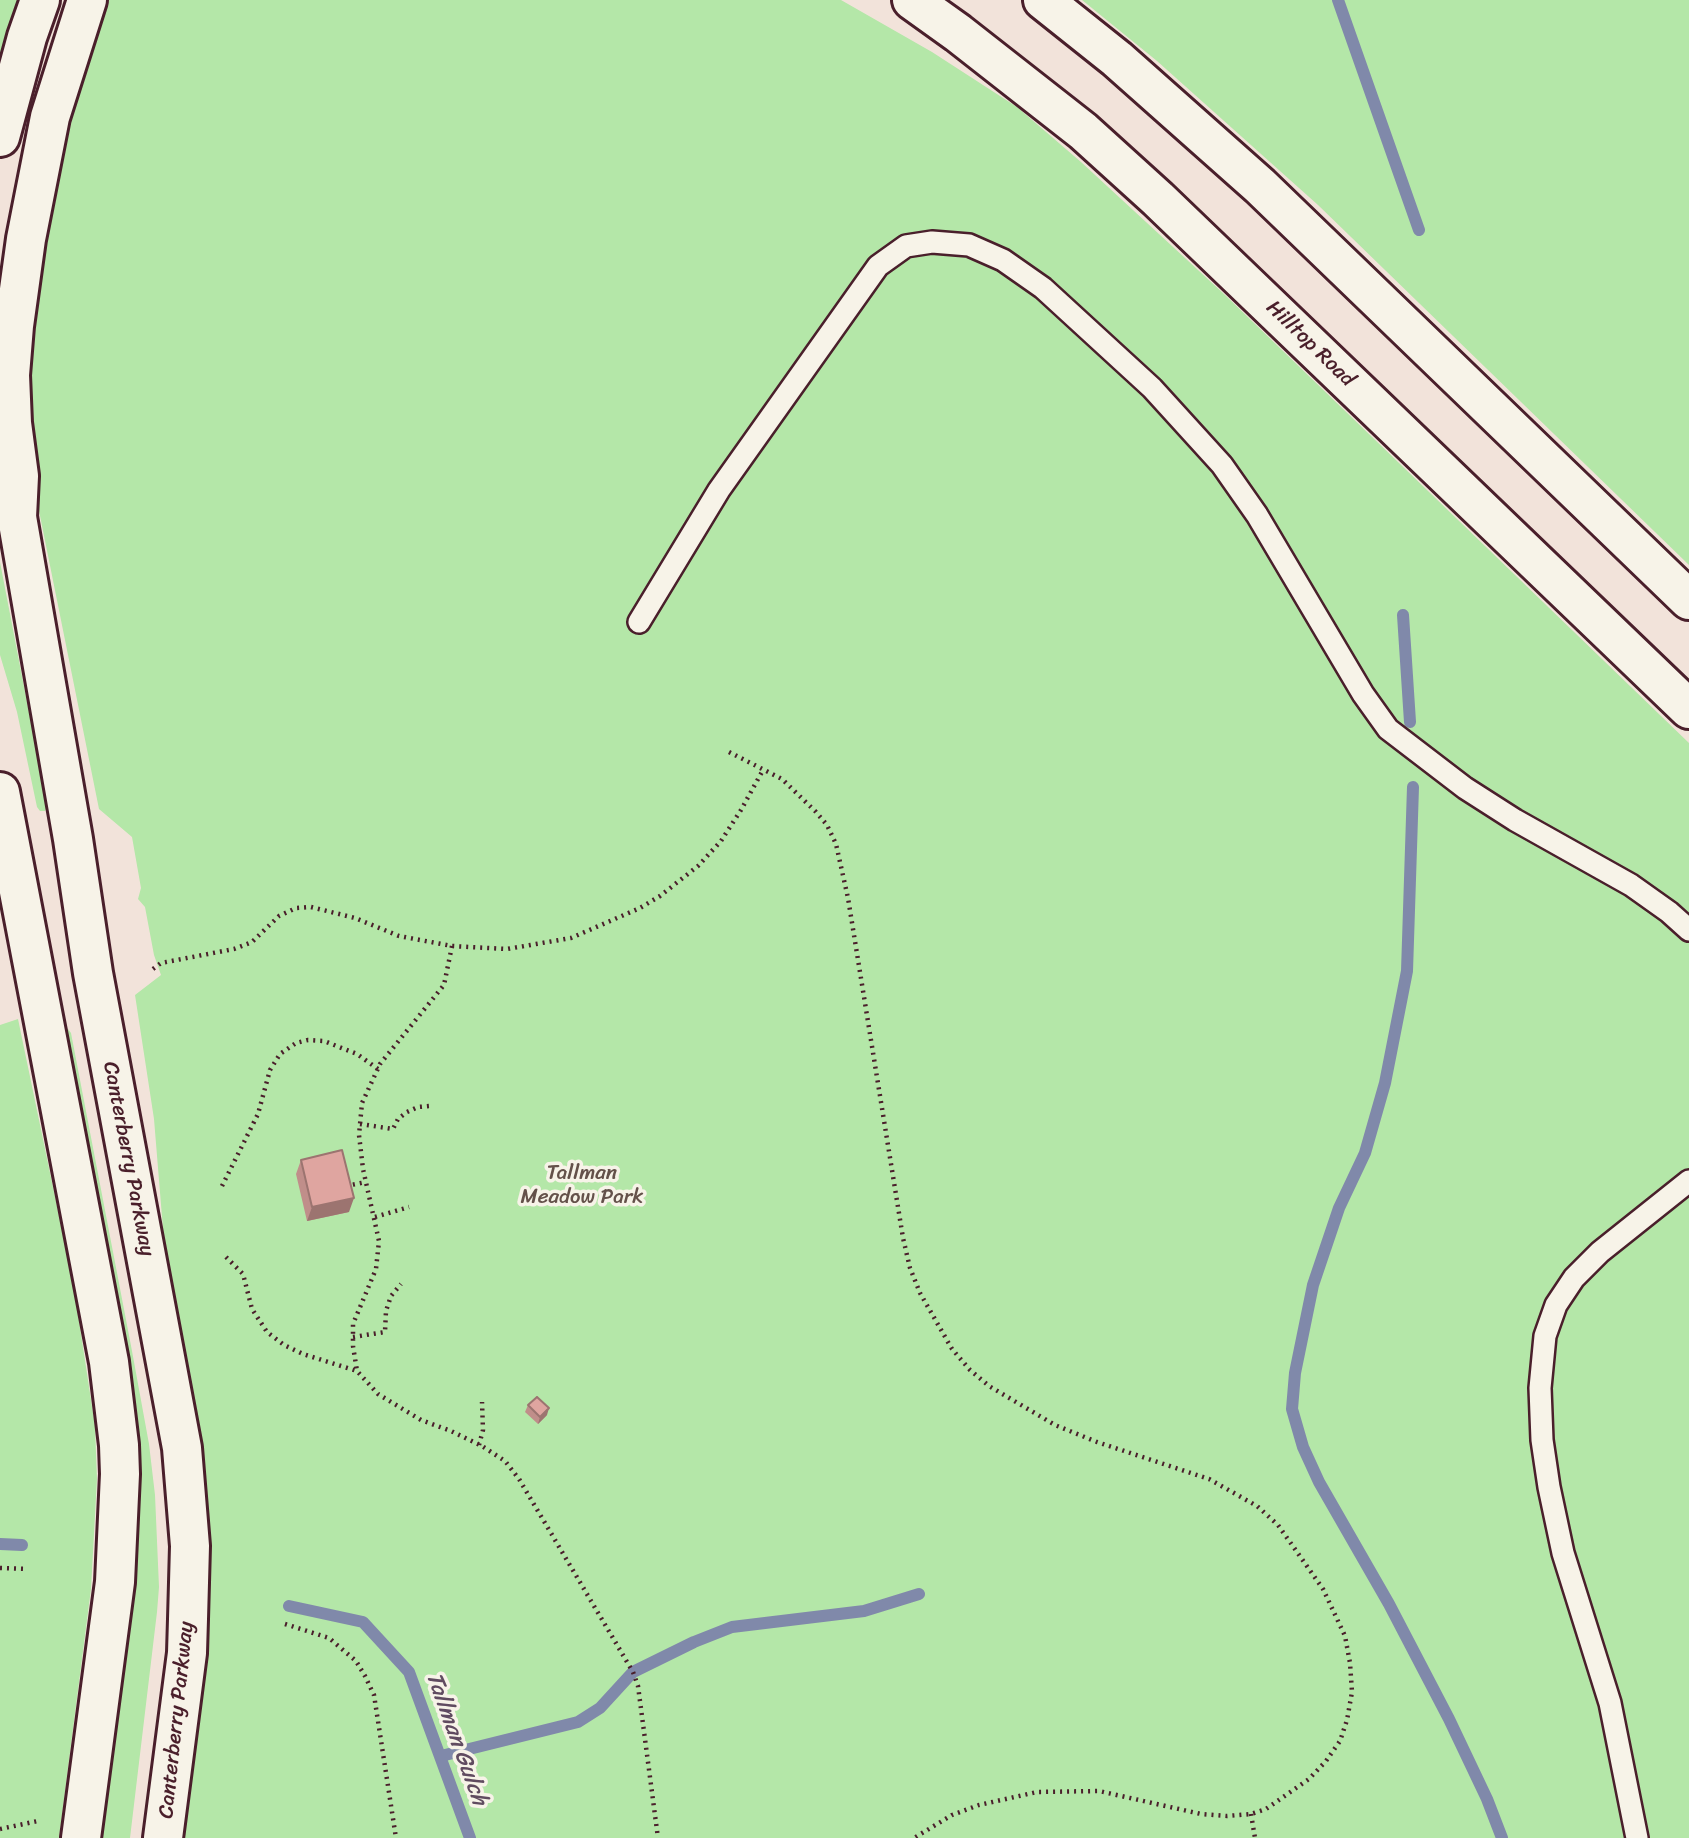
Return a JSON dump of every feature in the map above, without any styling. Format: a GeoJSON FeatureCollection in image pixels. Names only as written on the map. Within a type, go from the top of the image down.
{"type":"FeatureCollection","features":[{"type":"Feature","properties":{"kind":"street"},"geometry":{"type":"LineString","coordinates":[[0,137],[27,37],[40,0]]}},
{"type":"Feature","properties":{"kind":"street","name":"Canterberry Parkway"},"geometry":{"type":"LineString","coordinates":[[87,0],[50,117],[26,239],[10,375],[12,423],[19,476],[9,502],[73,839],[93,973],[173,1396],[185,1475],[190,1570],[187,1653],[163,1838]]}},
{"type":"Feature","properties":{"kind":"street","name":"Hilltop Road"},"geometry":{"type":"LineString","coordinates":[[912,0],[1083,131],[1158,198],[1689,709]]}},
{"type":"Feature","properties":{"kind":"street"},"geometry":{"type":"LineString","coordinates":[[1043,0],[1117,59],[1260,186],[1689,600]]}},
{"type":"Feature","properties":{"kind":"street"},"geometry":{"type":"LineString","coordinates":[[0,792],[109,1362],[119,1445],[115,1582],[81,1838]]}},
{"type":"Feature","properties":{"kind":"lane"},"geometry":{"type":"LineString","coordinates":[[639,622],[719,490],[878,265],[906,246],[932,242],[969,245],[1003,260],[1043,288],[1152,388],[1222,465],[1257,514],[1363,694],[1388,729],[1465,788],[1631,885],[1689,930]]}},
{"type":"Feature","properties":{"kind":"lane"},"geometry":{"type":"LineString","coordinates":[[1637,1838],[1610,1703],[1563,1553],[1542,1440],[1540,1388],[1545,1336],[1556,1305],[1574,1278],[1600,1252],[1689,1181]]}},
{"type":"Feature","properties":{"kind":"path"},"geometry":{"type":"LineString","coordinates":[[729,752],[782,779],[827,825],[836,844],[848,898],[898,1218],[910,1268],[920,1293],[951,1349],[989,1386],[1055,1425],[1097,1442],[1209,1479],[1257,1506],[1278,1525],[1323,1589],[1345,1636],[1350,1663],[1352,1692],[1348,1720],[1340,1741],[1309,1779],[1266,1809],[1251,1814],[1227,1816],[1200,1814],[1099,1791],[1037,1793],[979,1805],[952,1815],[914,1838]]}},
{"type":"Feature","properties":{"kind":"path"},"geometry":{"type":"LineString","coordinates":[[152,969],[161,963],[234,950],[252,942],[279,916],[296,908],[311,907],[355,918],[399,936],[452,946],[507,948],[571,938],[640,908],[698,866],[721,841],[763,770]]}},
{"type":"Feature","properties":{"kind":"path"},"geometry":{"type":"LineString","coordinates":[[357,1371],[353,1324],[364,1292],[376,1269],[379,1241],[359,1135],[362,1103],[377,1069],[444,985],[452,946]]}},
{"type":"Feature","properties":{"kind":"path"},"geometry":{"type":"LineString","coordinates":[[222,1186],[258,1114],[270,1070],[280,1054],[296,1043],[324,1041],[358,1054],[377,1069]]}},
{"type":"Feature","properties":{"kind":"path"},"geometry":{"type":"LineString","coordinates":[[360,1124],[393,1129],[398,1119],[407,1112],[429,1106]]}},
{"type":"Feature","properties":{"kind":"path"},"geometry":{"type":"LineString","coordinates":[[335,1189],[366,1182]]}},
{"type":"Feature","properties":{"kind":"path"},"geometry":{"type":"LineString","coordinates":[[375,1217],[409,1207]]}},
{"type":"Feature","properties":{"kind":"path"},"geometry":{"type":"LineString","coordinates":[[226,1257],[243,1274],[252,1309],[267,1332],[284,1345],[303,1354],[357,1371],[378,1394],[421,1420],[479,1444],[505,1461],[519,1479],[633,1672],[638,1686],[658,1838]]}},
{"type":"Feature","properties":{"kind":"path"},"geometry":{"type":"LineString","coordinates":[[353,1337],[386,1332],[386,1311],[391,1296],[401,1284]]}},
{"type":"Feature","properties":{"kind":"path"},"geometry":{"type":"LineString","coordinates":[[479,1444],[483,1430],[482,1402]]}},
{"type":"Feature","properties":{"kind":"path"},"geometry":{"type":"LineString","coordinates":[[0,1567],[27,1569]]}},
{"type":"Feature","properties":{"kind":"path"},"geometry":{"type":"LineString","coordinates":[[285,1623],[329,1638],[356,1661],[365,1676],[374,1695],[396,1838]]}},
{"type":"Feature","properties":{"kind":"path"},"geometry":{"type":"LineString","coordinates":[[1251,1814],[1255,1838]]}},
{"type":"Feature","properties":{"kind":"path"},"geometry":{"type":"LineString","coordinates":[[0,1829],[37,1821]]}},
{"type":"Feature","properties":{"kind":"green space"},"geometry":{"type":"Polygon","coordinates":[[[0,0],[27,0],[0,86],[0,0]]]}},
{"type":"Feature","properties":{"kind":"green space","name":"Tallman Meadow Park"},"geometry":{"type":"Polygon","coordinates":[[[104,0],[841,0],[932,52],[1017,107],[1081,162],[1224,294],[1689,743],[1689,1838],[180,1838],[167,1278],[154,1119],[135,995],[161,975],[154,955],[145,907],[138,899],[141,888],[132,837],[99,809],[34,486],[23,392],[54,159],[104,0]]]}},
{"type":"Feature","properties":{"kind":"green space"},"geometry":{"type":"Polygon","coordinates":[[[1082,0],[1689,0],[1689,565],[1318,205],[1157,61],[1082,0]]]}},
{"type":"Feature","properties":{"kind":"green space"},"geometry":{"type":"Polygon","coordinates":[[[0,562],[47,806],[45,811],[40,811],[37,807],[17,712],[0,655],[0,562]]]}},
{"type":"Feature","properties":{"kind":"green space"},"geometry":{"type":"Polygon","coordinates":[[[18,1019],[74,1288],[95,1426],[97,1479],[91,1589],[59,1838],[0,1838],[0,1025],[18,1019]]]}},
{"type":"Feature","properties":{"kind":"green space"},"geometry":{"type":"Polygon","coordinates":[[[62,1028],[71,1033],[149,1444],[155,1495],[159,1587],[130,1838],[93,1838],[123,1610],[62,1028]]]}},
{"type":"Feature","properties":{"kind":"building"},"geometry":{"type":"Polygon","coordinates":[[[342,1150],[354,1198],[312,1207],[301,1160],[342,1150]]]}},
{"type":"Feature","properties":{"kind":"building"},"geometry":{"type":"Polygon","coordinates":[[[537,1397],[549,1408],[540,1417],[528,1405],[537,1397]]]}},
{"type":"Feature","properties":{"kind":"waterway"},"geometry":{"type":"LineString","coordinates":[[1338,0],[1419,230]]}},
{"type":"Feature","properties":{"kind":"waterway"},"geometry":{"type":"LineString","coordinates":[[1403,615],[1410,722]]}},
{"type":"Feature","properties":{"kind":"waterway"},"geometry":{"type":"LineString","coordinates":[[1413,787],[1407,971],[1385,1083],[1365,1153],[1339,1208],[1313,1285],[1295,1373],[1292,1409],[1303,1447],[1319,1482],[1389,1604],[1449,1719],[1487,1799],[1502,1838]]}},
{"type":"Feature","properties":{"kind":"waterway","name":"Tallman Gulch"},"geometry":{"type":"LineString","coordinates":[[0,1544],[22,1545]]}},
{"type":"Feature","properties":{"kind":"waterway"},"geometry":{"type":"LineString","coordinates":[[441,1756],[578,1722],[600,1708],[633,1672],[732,1627],[864,1611],[919,1594]]}},
{"type":"Feature","properties":{"kind":"waterway","name":"Tallman Gulch"},"geometry":{"type":"LineString","coordinates":[[289,1606],[363,1622],[409,1672],[470,1838]]}}]}
